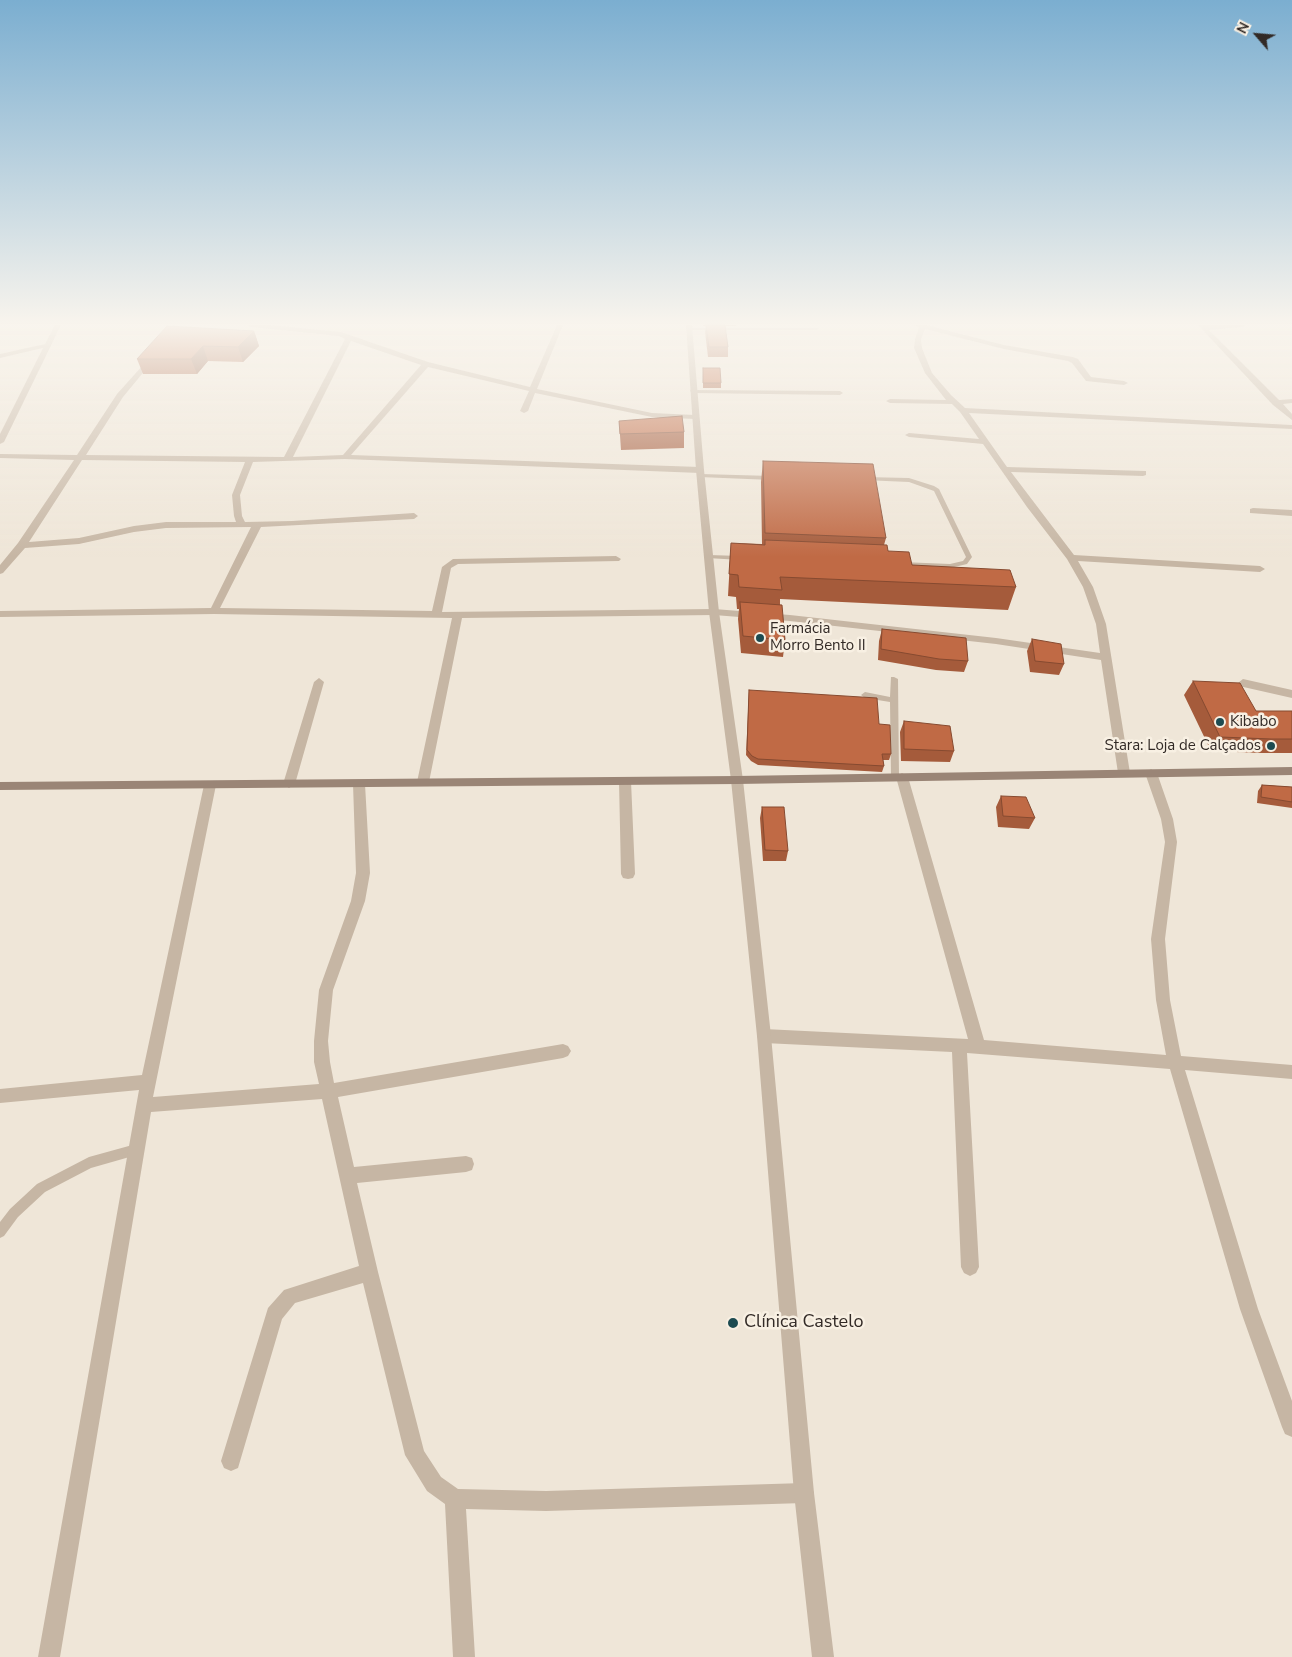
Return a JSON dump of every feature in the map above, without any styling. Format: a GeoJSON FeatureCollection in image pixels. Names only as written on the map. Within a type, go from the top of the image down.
{"type":"FeatureCollection","features":[{"type":"Feature","properties":{"kind":"main road"},"geometry":{"type":"LineString","coordinates":[[0,786],[737,780],[1292,771]]}},
{"type":"Feature","properties":{"kind":"street"},"geometry":{"type":"LineString","coordinates":[[0,442],[20,402]]}},
{"type":"Feature","properties":{"kind":"street"},"geometry":{"type":"LineString","coordinates":[[0,571],[22,545],[116,402]]}},
{"type":"Feature","properties":{"kind":"street"},"geometry":{"type":"LineString","coordinates":[[287,460],[316,402]]}},
{"type":"Feature","properties":{"kind":"street"},"geometry":{"type":"LineString","coordinates":[[345,457],[393,402]]}},
{"type":"Feature","properties":{"kind":"street"},"geometry":{"type":"LineString","coordinates":[[524,411],[528,402]]}},
{"type":"Feature","properties":{"kind":"street"},"geometry":{"type":"LineString","coordinates":[[592,402],[652,415],[695,418]]}},
{"type":"Feature","properties":{"kind":"street"},"geometry":{"type":"LineString","coordinates":[[694,402],[714,612],[737,780],[764,1036],[804,1493],[823,1657]]}},
{"type":"Feature","properties":{"kind":"street"},"geometry":{"type":"LineString","coordinates":[[954,402],[963,410],[1030,505],[1071,558],[1088,587],[1101,624],[1124,773]]}},
{"type":"Feature","properties":{"kind":"street"},"geometry":{"type":"LineString","coordinates":[[1276,402],[1292,418]]}},
{"type":"Feature","properties":{"kind":"street"},"geometry":{"type":"LineString","coordinates":[[963,410],[1292,427]]}},
{"type":"Feature","properties":{"kind":"street"},"geometry":{"type":"LineString","coordinates":[[909,435],[986,442]]}},
{"type":"Feature","properties":{"kind":"street"},"geometry":{"type":"LineString","coordinates":[[0,456],[287,460],[345,457],[700,473]]}},
{"type":"Feature","properties":{"kind":"street"},"geometry":{"type":"LineString","coordinates":[[242,524],[238,516],[236,495],[250,459]]}},
{"type":"Feature","properties":{"kind":"street"},"geometry":{"type":"LineString","coordinates":[[1006,469],[1142,473]]}},
{"type":"Feature","properties":{"kind":"street"},"geometry":{"type":"LineString","coordinates":[[1254,511],[1292,513]]}},
{"type":"Feature","properties":{"kind":"street"},"geometry":{"type":"LineString","coordinates":[[22,545],[79,541],[134,529],[166,525],[258,525],[414,516]]}},
{"type":"Feature","properties":{"kind":"street"},"geometry":{"type":"LineString","coordinates":[[214,611],[258,525]]}},
{"type":"Feature","properties":{"kind":"street"},"geometry":{"type":"LineString","coordinates":[[436,614],[447,567],[456,561],[616,558]]}},
{"type":"Feature","properties":{"kind":"street"},"geometry":{"type":"LineString","coordinates":[[1071,558],[1260,569]]}},
{"type":"Feature","properties":{"kind":"street"},"geometry":{"type":"LineString","coordinates":[[0,614],[214,611],[436,614],[714,612],[790,618],[996,641],[1107,657]]}},
{"type":"Feature","properties":{"kind":"street"},"geometry":{"type":"LineString","coordinates":[[423,782],[458,614]]}},
{"type":"Feature","properties":{"kind":"street"},"geometry":{"type":"LineString","coordinates":[[289,784],[319,682]]}},
{"type":"Feature","properties":{"kind":"street"},"geometry":{"type":"LineString","coordinates":[[1244,683],[1292,694]]}},
{"type":"Feature","properties":{"kind":"street"},"geometry":{"type":"LineString","coordinates":[[1151,773],[1167,819],[1172,842],[1158,939],[1163,1000],[1175,1062],[1249,1309],[1292,1427]]}},
{"type":"Feature","properties":{"kind":"street"},"geometry":{"type":"LineString","coordinates":[[898,777],[978,1047]]}},
{"type":"Feature","properties":{"kind":"street"},"geometry":{"type":"LineString","coordinates":[[625,781],[628,874]]}},
{"type":"Feature","properties":{"kind":"street"},"geometry":{"type":"LineString","coordinates":[[49,1657],[144,1105],[210,784]]}},
{"type":"Feature","properties":{"kind":"street"},"geometry":{"type":"LineString","coordinates":[[358,784],[363,873],[350,926],[326,990],[322,1016],[322,1062],[368,1272],[415,1455],[434,1484],[455,1499],[546,1501],[804,1493]]}},
{"type":"Feature","properties":{"kind":"street"},"geometry":{"type":"LineString","coordinates":[[764,1036],[959,1045],[1292,1072]]}},
{"type":"Feature","properties":{"kind":"street"},"geometry":{"type":"LineString","coordinates":[[959,1045],[970,1268]]}},
{"type":"Feature","properties":{"kind":"street"},"geometry":{"type":"LineString","coordinates":[[144,1105],[329,1090],[562,1051]]}},
{"type":"Feature","properties":{"kind":"street"},"geometry":{"type":"LineString","coordinates":[[0,1096],[149,1082]]}},
{"type":"Feature","properties":{"kind":"street"},"geometry":{"type":"LineString","coordinates":[[348,1176],[466,1164]]}},
{"type":"Feature","properties":{"kind":"street"},"geometry":{"type":"LineString","coordinates":[[231,1461],[274,1314],[290,1296],[368,1272]]}},
{"type":"Feature","properties":{"kind":"street"},"geometry":{"type":"LineString","coordinates":[[455,1499],[464,1657]]}},
{"type":"Feature","properties":{"kind":"lane"},"geometry":{"type":"LineString","coordinates":[[700,473],[780,478]]}},
{"type":"Feature","properties":{"kind":"lane"},"geometry":{"type":"LineString","coordinates":[[859,479],[909,480],[937,490],[969,557],[965,563],[950,566],[892,564]]}},
{"type":"Feature","properties":{"kind":"lane"},"geometry":{"type":"LineString","coordinates":[[709,557],[747,558]]}},
{"type":"Feature","properties":{"kind":"lane"},"geometry":{"type":"LineString","coordinates":[[894,680],[898,777]]}},
{"type":"Feature","properties":{"kind":"lane"},"geometry":{"type":"LineString","coordinates":[[865,695],[894,700]]}},
{"type":"Feature","properties":{"kind":"lane"},"geometry":{"type":"LineString","coordinates":[[0,1232],[14,1213],[41,1188],[88,1163],[136,1150]]}},
{"type":"Feature","properties":{"kind":"building"},"geometry":{"type":"Polygon","coordinates":[[[682,416],[684,432],[620,434],[619,421],[682,416]]]}},
{"type":"Feature","properties":{"kind":"building"},"geometry":{"type":"Polygon","coordinates":[[[763,461],[873,464],[886,538],[765,533],[763,461]]]}},
{"type":"Feature","properties":{"kind":"building"},"geometry":{"type":"Polygon","coordinates":[[[765,540],[887,545],[888,551],[909,552],[912,565],[1010,570],[1016,587],[780,577],[782,590],[739,587],[738,575],[729,574],[731,543],[765,545],[765,540]]]}},
{"type":"Feature","properties":{"kind":"building"},"geometry":{"type":"Polygon","coordinates":[[[740,602],[782,605],[785,640],[743,636],[740,602]]]}},
{"type":"Feature","properties":{"kind":"building"},"geometry":{"type":"Polygon","coordinates":[[[882,629],[966,638],[968,661],[939,659],[881,649],[882,629]]]}},
{"type":"Feature","properties":{"kind":"building"},"geometry":{"type":"Polygon","coordinates":[[[1032,639],[1061,644],[1064,664],[1035,661],[1032,639]]]}},
{"type":"Feature","properties":{"kind":"building"},"geometry":{"type":"Polygon","coordinates":[[[1193,681],[1240,683],[1256,711],[1292,711],[1292,739],[1220,737],[1193,681]]]}},
{"type":"Feature","properties":{"kind":"building"},"geometry":{"type":"Polygon","coordinates":[[[749,690],[877,698],[879,724],[890,725],[891,754],[882,754],[884,766],[758,759],[747,750],[749,690]]]}},
{"type":"Feature","properties":{"kind":"building"},"geometry":{"type":"Polygon","coordinates":[[[904,721],[950,726],[954,751],[904,749],[904,721]]]}},
{"type":"Feature","properties":{"kind":"building"},"geometry":{"type":"Polygon","coordinates":[[[1262,785],[1292,787],[1292,802],[1261,797],[1262,785]]]}},
{"type":"Feature","properties":{"kind":"building"},"geometry":{"type":"Polygon","coordinates":[[[1001,796],[1026,797],[1035,818],[1003,816],[1001,796]]]}},
{"type":"Feature","properties":{"kind":"building"},"geometry":{"type":"Polygon","coordinates":[[[762,807],[784,807],[788,851],[765,850],[762,807]]]}},
{"type":"Feature","properties":{"kind":"place","name":"Farmácia Morro Bento II"},"geometry":{"type":"Point","coordinates":[760,638]}},
{"type":"Feature","properties":{"kind":"place","name":"Kibabo"},"geometry":{"type":"Point","coordinates":[1220,722]}},
{"type":"Feature","properties":{"kind":"place","name":"Stara: Loja de Calçados"},"geometry":{"type":"Point","coordinates":[1271,746]}},
{"type":"Feature","properties":{"kind":"place","name":"Clínica Castelo"},"geometry":{"type":"Point","coordinates":[733,1323]}}]}
